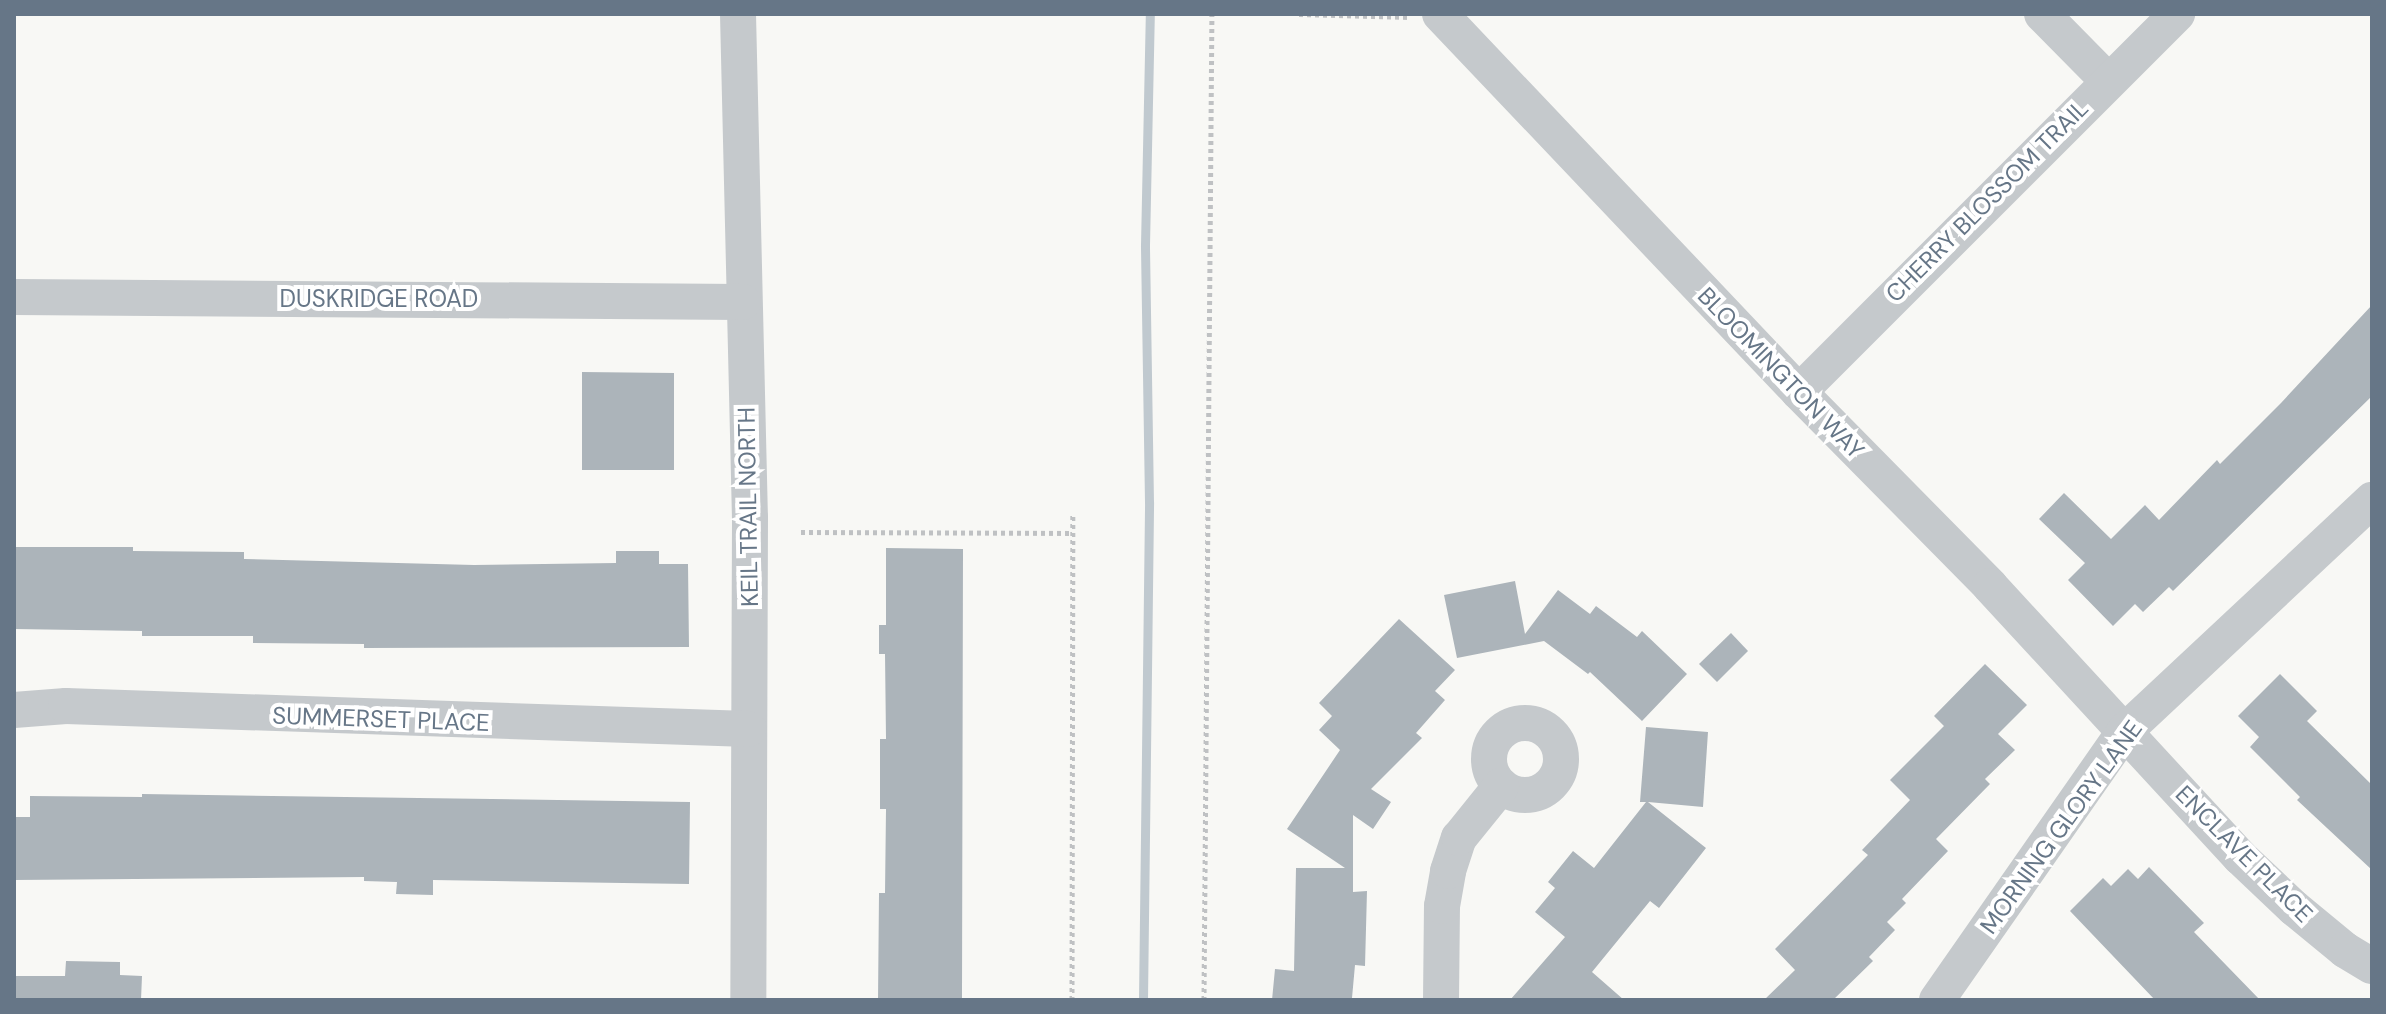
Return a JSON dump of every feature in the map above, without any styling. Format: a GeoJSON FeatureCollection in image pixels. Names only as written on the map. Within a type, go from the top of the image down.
{"type":"FeatureCollection","features":[{"type":"Feature","properties":{"kind":"street","name":"KEIL TRAIL NORTH"},"geometry":{"type":"LineString","coordinates":[[738,14],[750,518],[748,1000]]}},
{"type":"Feature","properties":{"kind":"street"},"geometry":{"type":"LineString","coordinates":[[2042,14],[2107,80]]}},
{"type":"Feature","properties":{"kind":"street","name":"CHERRY BLOSSOM TRAIL"},"geometry":{"type":"LineString","coordinates":[[1799,392],[2107,80],[2177,14]]}},
{"type":"Feature","properties":{"kind":"street","name":"BLOOMINGTON WAY"},"geometry":{"type":"LineString","coordinates":[[1440,16],[1799,392],[1990,586],[2124,732]]}},
{"type":"Feature","properties":{"kind":"street","name":"DUSKRIDGE ROAD"},"geometry":{"type":"LineString","coordinates":[[14,297],[743,302]]}},
{"type":"Feature","properties":{"kind":"street","name":"MORNING GLORY LANE"},"geometry":{"type":"LineString","coordinates":[[1937,1000],[2124,732],[2372,500]]}},
{"type":"Feature","properties":{"kind":"street","name":"SUMMERSET PLACE"},"geometry":{"type":"LineString","coordinates":[[14,710],[66,706],[749,729]]}},
{"type":"Feature","properties":{"kind":"street","name":"ENCLAVE PLACE"},"geometry":{"type":"LineString","coordinates":[[2124,732],[2240,857],[2294,908],[2345,950],[2372,966]]}},
{"type":"Feature","properties":{"kind":"street"},"geometry":{"type":"LineString","coordinates":[[1441,1000],[1442,906],[1448,871],[1459,838],[1501,786]]}},
{"type":"Feature","properties":{"kind":"path"},"geometry":{"type":"LineString","coordinates":[[1204,1000],[1212,14]]}},
{"type":"Feature","properties":{"kind":"path"},"geometry":{"type":"LineString","coordinates":[[1299,14],[1440,16]]}},
{"type":"Feature","properties":{"kind":"path"},"geometry":{"type":"LineString","coordinates":[[1072,1000],[1073,513]]}},
{"type":"Feature","properties":{"kind":"path"},"geometry":{"type":"LineString","coordinates":[[801,532],[1073,533]]}},
{"type":"Feature","properties":{"kind":"building"},"geometry":{"type":"Polygon","coordinates":[[[2372,305],[2372,396],[2173,591],[2169,587],[2143,612],[2135,604],[2113,626],[2068,580],[2085,563],[2039,519],[2064,493],[2111,539],[2145,505],[2159,520],[2217,460],[2220,464],[2281,403],[2372,305]]]}},
{"type":"Feature","properties":{"kind":"building"},"geometry":{"type":"Polygon","coordinates":[[[582,372],[674,373],[674,470],[582,470],[582,372]]]}},
{"type":"Feature","properties":{"kind":"building"},"geometry":{"type":"Polygon","coordinates":[[[14,547],[133,547],[133,551],[244,552],[244,559],[474,565],[616,563],[616,551],[659,551],[659,564],[688,564],[689,647],[364,648],[364,644],[253,643],[253,636],[142,636],[142,631],[14,629],[14,547]]]}},
{"type":"Feature","properties":{"kind":"building"},"geometry":{"type":"Polygon","coordinates":[[[886,548],[963,549],[962,1000],[878,1000],[879,893],[885,893],[886,809],[880,809],[880,739],[886,739],[885,654],[879,654],[879,625],[886,625],[886,548]]]}},
{"type":"Feature","properties":{"kind":"building"},"geometry":{"type":"Polygon","coordinates":[[[1515,581],[1525,634],[1558,590],[1590,614],[1596,606],[1637,637],[1642,631],[1687,674],[1642,721],[1590,672],[1588,674],[1544,641],[1457,658],[1444,595],[1515,581]]]}},
{"type":"Feature","properties":{"kind":"building"},"geometry":{"type":"Polygon","coordinates":[[[1399,619],[1455,670],[1435,691],[1445,700],[1416,733],[1422,738],[1371,789],[1391,802],[1373,829],[1353,815],[1353,892],[1367,891],[1365,966],[1355,965],[1352,998],[1272,1000],[1275,969],[1294,971],[1296,868],[1345,868],[1287,829],[1340,750],[1319,730],[1332,716],[1319,703],[1399,619]]]}},
{"type":"Feature","properties":{"kind":"building"},"geometry":{"type":"Polygon","coordinates":[[[1731,633],[1748,651],[1717,682],[1699,664],[1731,633]]]}},
{"type":"Feature","properties":{"kind":"building"},"geometry":{"type":"Polygon","coordinates":[[[1985,664],[2027,705],[1998,734],[2015,750],[1985,779],[1990,784],[1936,839],[1948,851],[1902,899],[1906,903],[1887,922],[1895,930],[1869,957],[1873,961],[1833,1000],[1764,1000],[1795,970],[1775,949],[1868,855],[1862,850],[1910,800],[1890,780],[1944,726],[1934,716],[1985,664]]]}},
{"type":"Feature","properties":{"kind":"building"},"geometry":{"type":"Polygon","coordinates":[[[2280,674],[2317,711],[2307,721],[2372,785],[2372,870],[2297,800],[2300,797],[2250,747],[2259,737],[2238,716],[2280,674]]]}},
{"type":"Feature","properties":{"kind":"building"},"geometry":{"type":"Polygon","coordinates":[[[1646,727],[1708,732],[1703,807],[1648,802],[1706,848],[1659,908],[1650,901],[1592,972],[1624,1000],[1510,1000],[1565,937],[1535,912],[1555,888],[1548,882],[1573,851],[1594,868],[1646,802],[1640,802],[1646,727]]]}},
{"type":"Feature","properties":{"kind":"building"},"geometry":{"type":"Polygon","coordinates":[[[142,794],[690,802],[689,884],[433,880],[433,895],[396,894],[397,882],[364,881],[364,877],[14,880],[14,817],[30,817],[30,796],[142,797],[142,794]]]}},
{"type":"Feature","properties":{"kind":"building"},"geometry":{"type":"Polygon","coordinates":[[[2149,867],[2204,923],[2194,932],[2260,1000],[2155,1000],[2070,911],[2103,878],[2111,886],[2128,869],[2138,879],[2149,867]]]}},
{"type":"Feature","properties":{"kind":"building"},"geometry":{"type":"Polygon","coordinates":[[[66,961],[120,962],[120,975],[142,976],[141,1000],[14,1000],[14,976],[65,976],[66,961]]]}},
{"type":"Feature","properties":{"kind":"waterway"},"geometry":{"type":"LineString","coordinates":[[1143,1000],[1149,502],[1145,245],[1150,14]]}}]}
